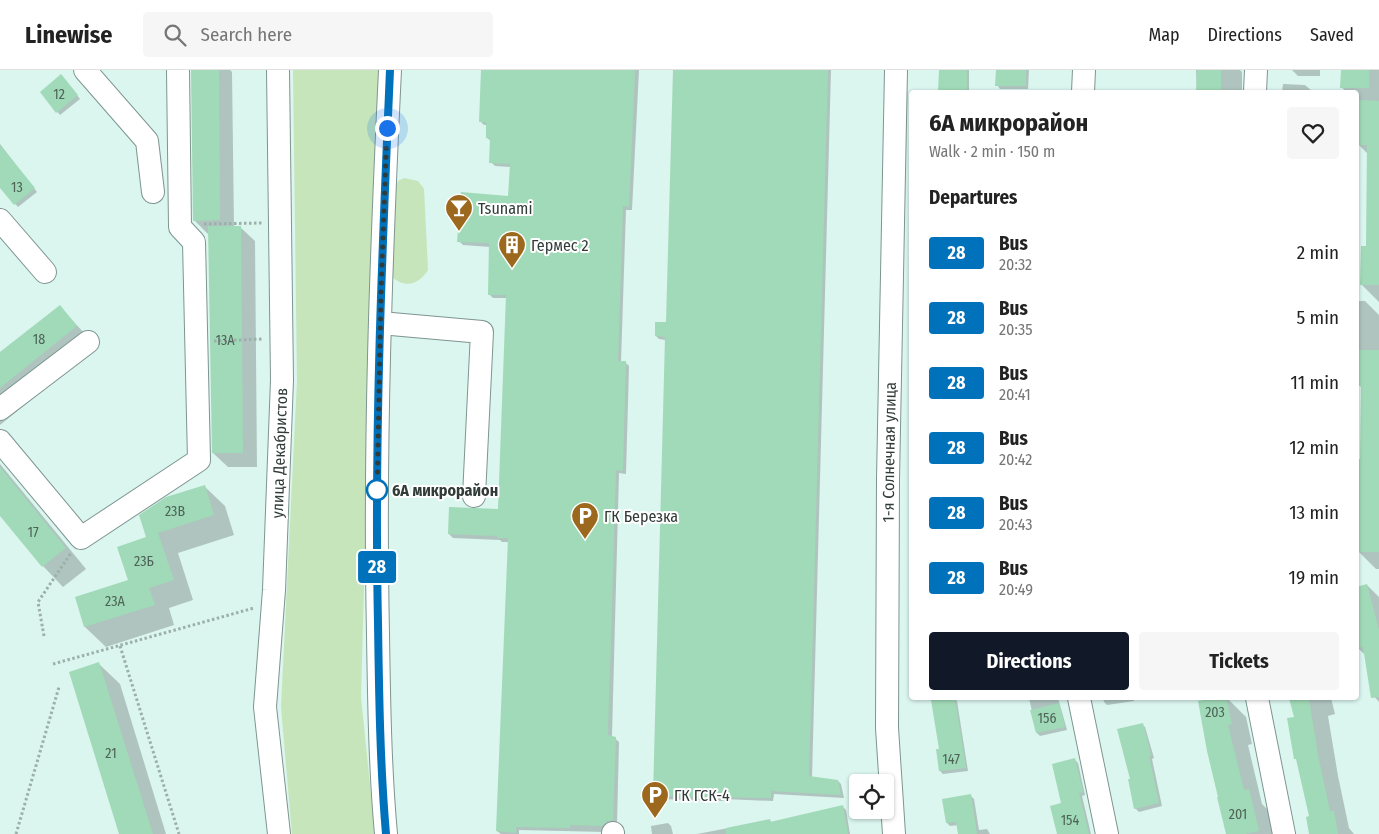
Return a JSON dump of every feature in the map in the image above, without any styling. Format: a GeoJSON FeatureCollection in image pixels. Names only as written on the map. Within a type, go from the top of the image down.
{"type":"FeatureCollection","features":[{"type":"Feature","properties":{"kind":"street"},"geometry":{"type":"LineString","coordinates":[[85,70],[147,141],[153,192]]}},
{"type":"Feature","properties":{"kind":"street"},"geometry":{"type":"LineString","coordinates":[[0,441],[81,538],[199,460],[194,242],[180,228],[178,70]]}},
{"type":"Feature","properties":{"kind":"street","name":"улица Декабристов"},"geometry":{"type":"LineString","coordinates":[[278,70],[282,380],[274,590],[266,707],[279,834]]}},
{"type":"Feature","properties":{"kind":"street"},"geometry":{"type":"LineString","coordinates":[[386,834],[377,577],[377,479],[380,323],[390,70]]}},
{"type":"Feature","properties":{"kind":"street","name":"1-я Солнечная улица"},"geometry":{"type":"LineString","coordinates":[[894,834],[887,728],[888,479],[896,70]]}},
{"type":"Feature","properties":{"kind":"street"},"geometry":{"type":"LineString","coordinates":[[1083,90],[1084,70]]}},
{"type":"Feature","properties":{"kind":"street"},"geometry":{"type":"LineString","coordinates":[[1255,90],[1256,70]]}},
{"type":"Feature","properties":{"kind":"street"},"geometry":{"type":"LineString","coordinates":[[0,220],[45,272]]}},
{"type":"Feature","properties":{"kind":"street"},"geometry":{"type":"LineString","coordinates":[[380,323],[482,332],[474,496]]}},
{"type":"Feature","properties":{"kind":"street"},"geometry":{"type":"LineString","coordinates":[[0,409],[88,342]]}},
{"type":"Feature","properties":{"kind":"street"},"geometry":{"type":"LineString","coordinates":[[1079,700],[1107,834]]}},
{"type":"Feature","properties":{"kind":"street"},"geometry":{"type":"LineString","coordinates":[[1257,700],[1284,834]]}},
{"type":"Feature","properties":{"kind":"path"},"geometry":{"type":"LineString","coordinates":[[180,224],[266,223]]}},
{"type":"Feature","properties":{"kind":"path"},"geometry":{"type":"LineString","coordinates":[[196,341],[267,339]]}},
{"type":"Feature","properties":{"kind":"path"},"geometry":{"type":"LineString","coordinates":[[44,636],[38,602],[81,538]]}},
{"type":"Feature","properties":{"kind":"path"},"geometry":{"type":"LineString","coordinates":[[53,664],[261,606]]}},
{"type":"Feature","properties":{"kind":"path"},"geometry":{"type":"LineString","coordinates":[[120,646],[179,834]]}},
{"type":"Feature","properties":{"kind":"path"},"geometry":{"type":"LineString","coordinates":[[16,834],[60,687]]}},
{"type":"Feature","properties":{"kind":"green space"},"geometry":{"type":"Polygon","coordinates":[[[293,70],[378,70],[361,697],[375,834],[292,834],[281,707],[297,381],[293,70]]]}},
{"type":"Feature","properties":{"kind":"green space"},"geometry":{"type":"Polygon","coordinates":[[[404,178],[418,181],[424,189],[428,270],[416,282],[406,284],[391,276],[394,189],[398,181],[404,178]]]}},
{"type":"Feature","properties":{"kind":"building"},"geometry":{"type":"Polygon","coordinates":[[[191,70],[219,70],[220,220],[193,221],[191,70]]]}},
{"type":"Feature","properties":{"kind":"building"},"geometry":{"type":"Polygon","coordinates":[[[481,70],[635,70],[629,207],[623,206],[618,361],[626,361],[623,471],[616,470],[608,735],[616,737],[613,820],[607,821],[602,826],[570,825],[570,828],[516,827],[516,833],[496,831],[508,538],[448,534],[449,507],[498,509],[506,295],[488,295],[489,243],[457,242],[461,192],[508,196],[510,164],[489,163],[490,138],[486,138],[486,122],[479,122],[481,70]]]}},
{"type":"Feature","properties":{"kind":"building"},"geometry":{"type":"Polygon","coordinates":[[[673,70],[828,70],[809,776],[838,780],[841,795],[771,791],[771,798],[653,796],[665,337],[655,336],[655,322],[666,322],[673,70]]]}},
{"type":"Feature","properties":{"kind":"building"},"geometry":{"type":"Polygon","coordinates":[[[939,70],[967,70],[967,90],[938,90],[939,70]]]}},
{"type":"Feature","properties":{"kind":"building"},"geometry":{"type":"Polygon","coordinates":[[[996,70],[1026,70],[1026,86],[995,86],[996,70]]]}},
{"type":"Feature","properties":{"kind":"building"},"geometry":{"type":"Polygon","coordinates":[[[1197,70],[1221,70],[1221,90],[1196,90],[1197,70]]]}},
{"type":"Feature","properties":{"kind":"building"},"geometry":{"type":"Polygon","coordinates":[[[1341,70],[1369,70],[1369,88],[1340,88],[1341,70]]]}},
{"type":"Feature","properties":{"kind":"building"},"geometry":{"type":"Polygon","coordinates":[[[61,74],[78,95],[56,113],[40,92],[61,74]]]}},
{"type":"Feature","properties":{"kind":"building"},"geometry":{"type":"Polygon","coordinates":[[[1359,100],[1379,101],[1379,285],[1360,285],[1361,246],[1366,246],[1367,145],[1359,145],[1359,100]]]}},
{"type":"Feature","properties":{"kind":"building"},"geometry":{"type":"Polygon","coordinates":[[[0,145],[35,188],[14,205],[0,188],[0,145]]]}},
{"type":"Feature","properties":{"kind":"building"},"geometry":{"type":"Polygon","coordinates":[[[208,226],[241,226],[243,453],[212,453],[208,226]]]}},
{"type":"Feature","properties":{"kind":"building"},"geometry":{"type":"Polygon","coordinates":[[[60,305],[77,326],[0,388],[0,352],[60,305]]]}},
{"type":"Feature","properties":{"kind":"building"},"geometry":{"type":"Polygon","coordinates":[[[1359,350],[1379,350],[1379,552],[1359,552],[1361,386],[1359,386],[1359,350]]]}},
{"type":"Feature","properties":{"kind":"building"},"geometry":{"type":"Polygon","coordinates":[[[0,467],[66,548],[42,567],[0,516],[0,467]]]}},
{"type":"Feature","properties":{"kind":"building"},"geometry":{"type":"Polygon","coordinates":[[[205,485],[214,515],[158,533],[174,580],[149,588],[155,605],[84,627],[75,597],[128,580],[117,547],[146,537],[139,515],[166,497],[205,485]]]}},
{"type":"Feature","properties":{"kind":"building"},"geometry":{"type":"Polygon","coordinates":[[[1367,584],[1379,630],[1379,697],[1371,698],[1363,647],[1359,648],[1359,586],[1367,584]]]}},
{"type":"Feature","properties":{"kind":"building"},"geometry":{"type":"Polygon","coordinates":[[[99,662],[153,834],[119,834],[69,672],[99,662]]]}},
{"type":"Feature","properties":{"kind":"building"},"geometry":{"type":"Polygon","coordinates":[[[931,700],[955,700],[966,768],[939,771],[936,749],[939,749],[931,700]]]}},
{"type":"Feature","properties":{"kind":"building"},"geometry":{"type":"Polygon","coordinates":[[[1226,700],[1232,724],[1228,725],[1244,790],[1249,789],[1259,831],[1245,834],[1226,834],[1198,701],[1226,700]]]}},
{"type":"Feature","properties":{"kind":"building"},"geometry":{"type":"Polygon","coordinates":[[[1290,700],[1309,700],[1318,755],[1330,811],[1334,811],[1338,834],[1309,834],[1306,817],[1309,816],[1296,759],[1294,759],[1287,718],[1294,717],[1290,700]]]}},
{"type":"Feature","properties":{"kind":"building"},"geometry":{"type":"Polygon","coordinates":[[[1059,703],[1065,727],[1036,733],[1030,710],[1059,703]]]}},
{"type":"Feature","properties":{"kind":"building"},"geometry":{"type":"Polygon","coordinates":[[[1143,723],[1151,755],[1149,756],[1159,803],[1134,809],[1128,779],[1130,779],[1117,729],[1143,723]]]}},
{"type":"Feature","properties":{"kind":"building"},"geometry":{"type":"Polygon","coordinates":[[[1075,758],[1083,792],[1079,793],[1089,834],[1057,834],[1050,806],[1061,803],[1052,764],[1075,758]]]}},
{"type":"Feature","properties":{"kind":"building"},"geometry":{"type":"Polygon","coordinates":[[[971,794],[977,834],[958,834],[956,822],[946,823],[942,799],[971,794]]]}},
{"type":"Feature","properties":{"kind":"building"},"geometry":{"type":"Polygon","coordinates":[[[843,805],[848,834],[726,834],[726,828],[770,819],[770,822],[843,805]]]}},
{"type":"Feature","properties":{"kind":"bus line","name":"28"},"geometry":{"type":"LineString","coordinates":[[386,834],[379,697],[377,479],[381,294],[390,70]]}},
{"type":"Feature","properties":{"kind":"place","name":"Tsunami"},"geometry":{"type":"Point","coordinates":[459,232]}},
{"type":"Feature","properties":{"kind":"place","name":"Гермес 2"},"geometry":{"type":"Point","coordinates":[512,269]}},
{"type":"Feature","properties":{"kind":"place","name":"6А микрорайон"},"geometry":{"type":"Point","coordinates":[377,490]}},
{"type":"Feature","properties":{"kind":"place","name":"ГК Березка"},"geometry":{"type":"Point","coordinates":[585,540]}},
{"type":"Feature","properties":{"kind":"place","name":"ГК ГСК-4"},"geometry":{"type":"Point","coordinates":[655,819]}},
{"type":"Feature","properties":{"kind":"route"},"geometry":{"type":"LineString","coordinates":[[377,490],[377,499],[381,294],[387,128]]}}]}
